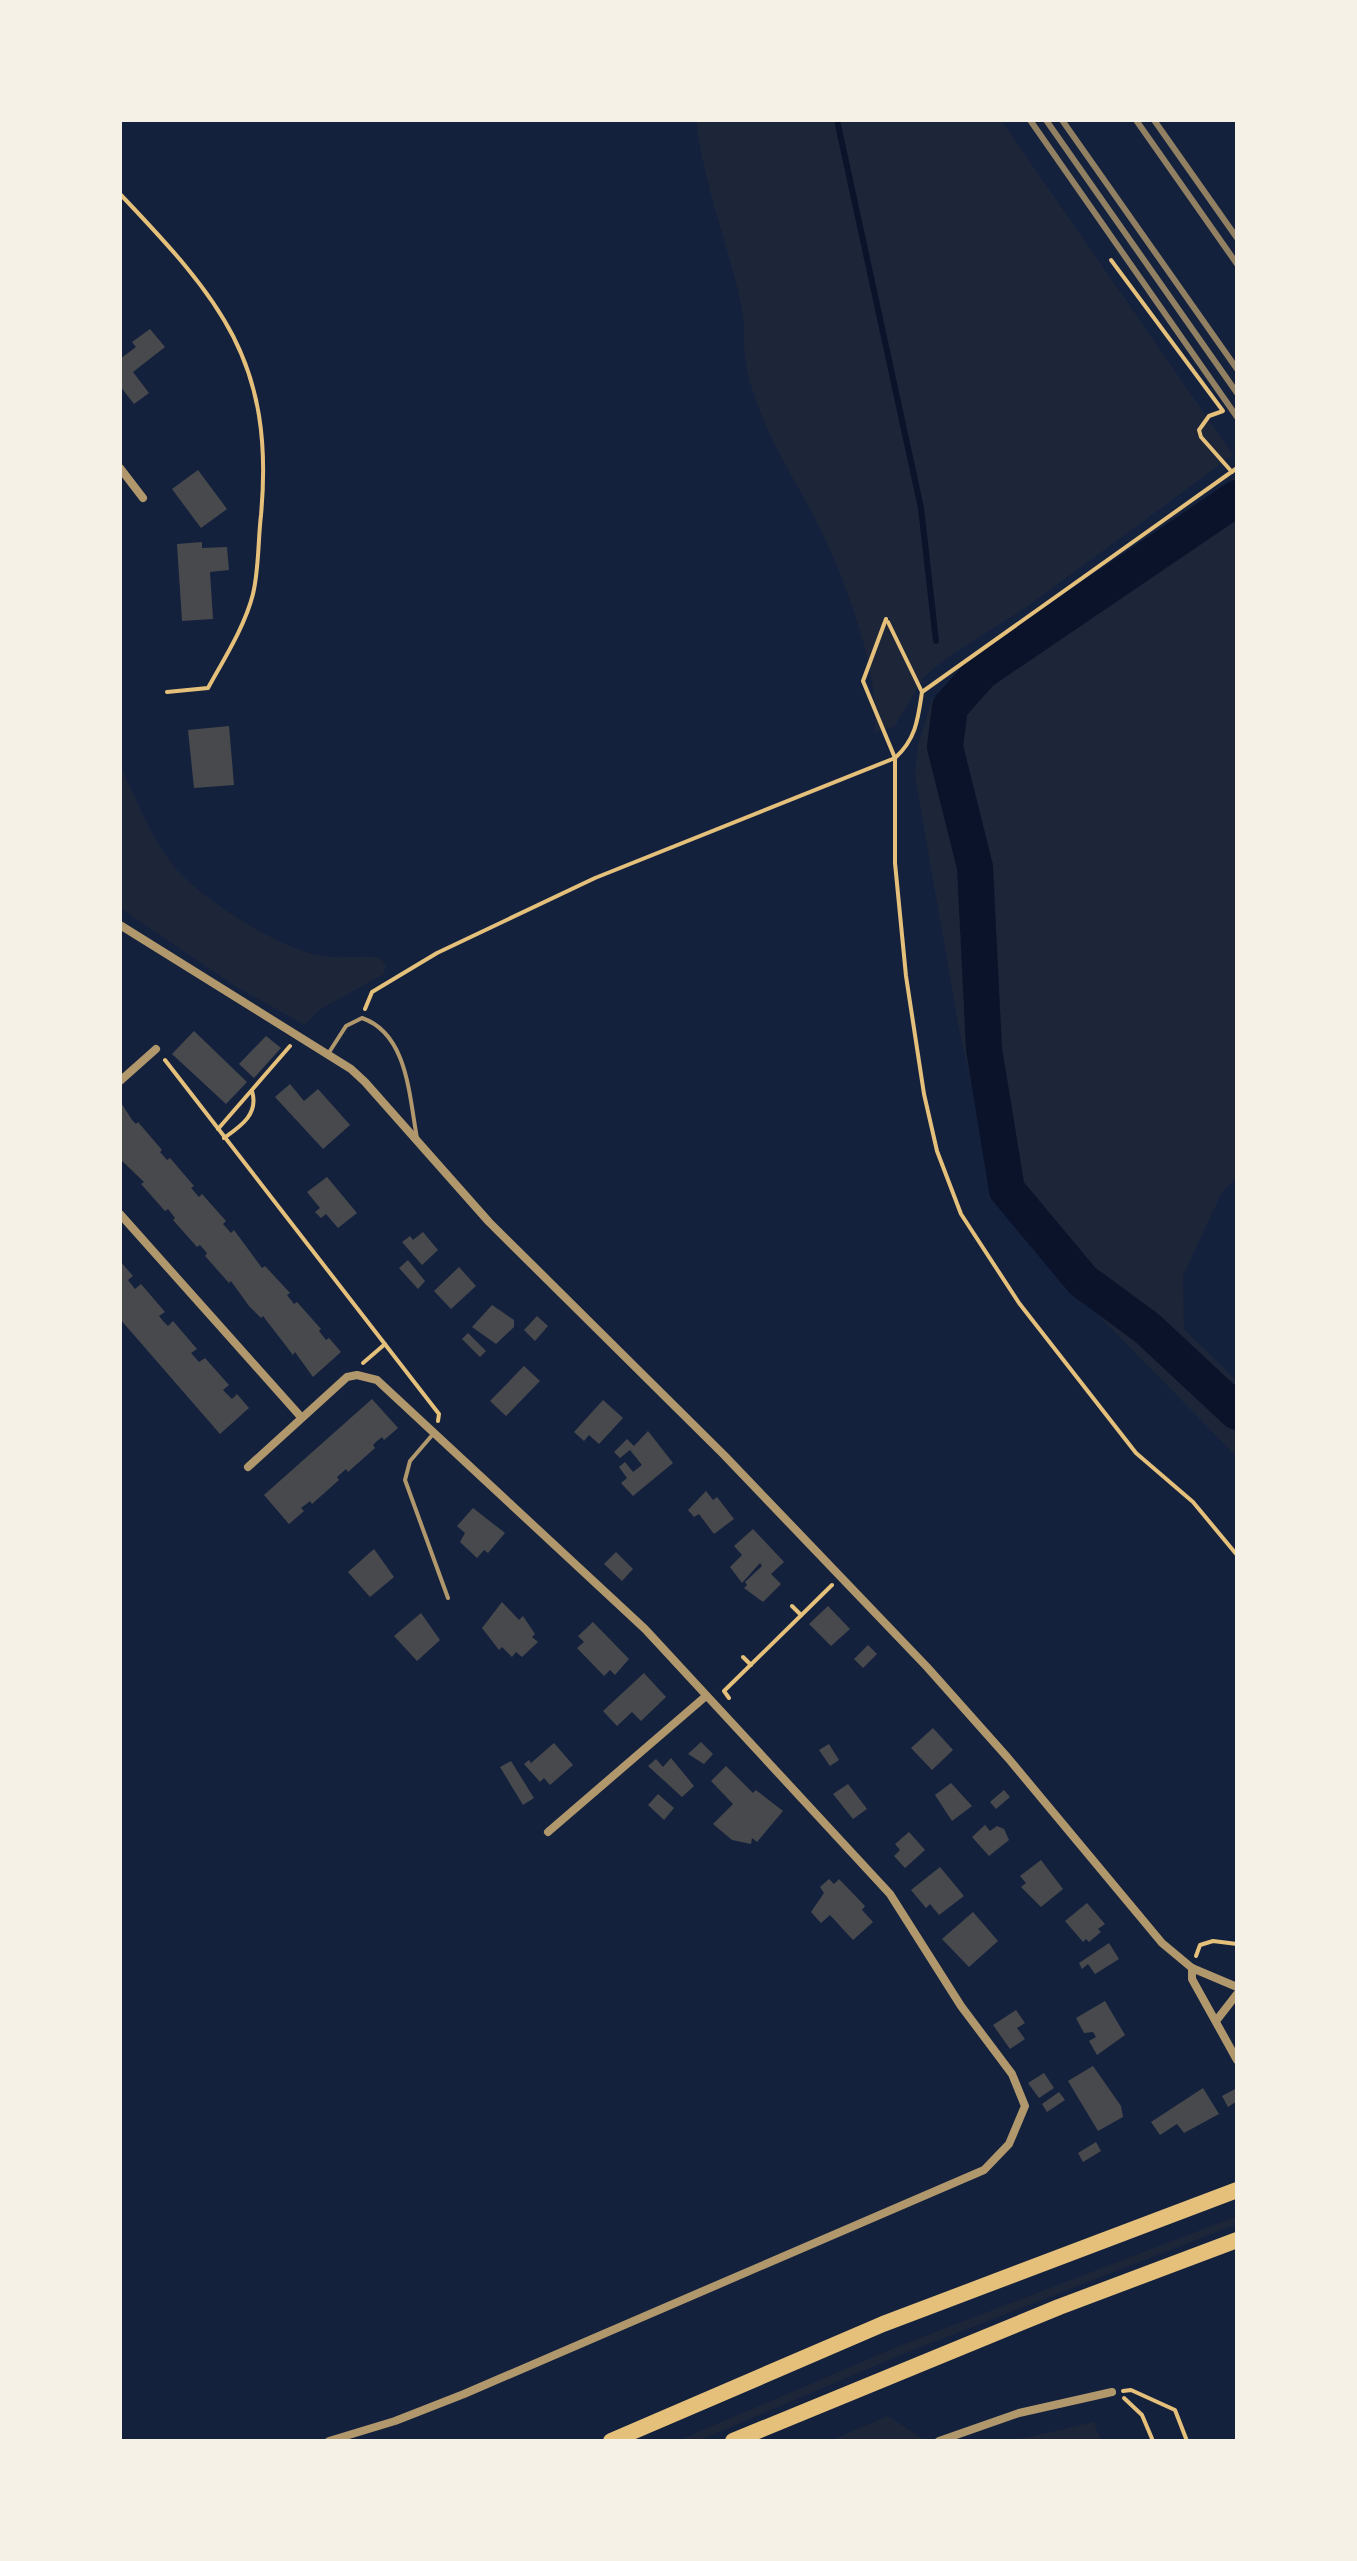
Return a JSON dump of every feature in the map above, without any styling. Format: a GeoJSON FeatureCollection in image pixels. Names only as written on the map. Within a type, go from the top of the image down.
{"type":"FeatureCollection","features":[{"type":"Feature","properties":{"kind":"highway"},"geometry":{"type":"LineString","coordinates":[[611,2441],[883,2324],[1237,2190]]}},
{"type":"Feature","properties":{"kind":"highway"},"geometry":{"type":"LineString","coordinates":[[733,2441],[1059,2307],[1237,2240]]}},
{"type":"Feature","properties":{"kind":"street"},"geometry":{"type":"LineString","coordinates":[[120,468],[143,498]]}},
{"type":"Feature","properties":{"kind":"street"},"geometry":{"type":"LineString","coordinates":[[120,925],[328,1055],[365,1082],[489,1222],[724,1455],[998,1746],[1135,1915],[1192,1968],[1237,1987]]}},
{"type":"Feature","properties":{"kind":"street"},"geometry":{"type":"LineString","coordinates":[[120,1081],[156,1049]]}},
{"type":"Feature","properties":{"kind":"street"},"geometry":{"type":"LineString","coordinates":[[120,1214],[301,1417]]}},
{"type":"Feature","properties":{"kind":"street"},"geometry":{"type":"LineString","coordinates":[[248,1467],[340,1383],[357,1375],[377,1380],[607,1591],[890,1894],[961,2006],[1012,2074],[1025,2106],[1020,2125],[997,2160],[984,2170],[464,2394],[395,2421],[329,2441]]}},
{"type":"Feature","properties":{"kind":"street"},"geometry":{"type":"LineString","coordinates":[[548,1832],[706,1696]]}},
{"type":"Feature","properties":{"kind":"street"},"geometry":{"type":"LineString","coordinates":[[1192,1968],[1192,1979],[1237,2060]]}},
{"type":"Feature","properties":{"kind":"street"},"geometry":{"type":"LineString","coordinates":[[1216,2021],[1237,1994]]}},
{"type":"Feature","properties":{"kind":"street"},"geometry":{"type":"LineString","coordinates":[[939,2441],[1019,2413],[1112,2392]]}},
{"type":"Feature","properties":{"kind":"lane"},"geometry":{"type":"LineString","coordinates":[[328,1055],[346,1026],[362,1018],[378,1024],[393,1042],[404,1070],[418,1145]]}},
{"type":"Feature","properties":{"kind":"lane"},"geometry":{"type":"LineString","coordinates":[[435,1431],[410,1461],[405,1480],[448,1598]]}},
{"type":"Feature","properties":{"kind":"path"},"geometry":{"type":"LineString","coordinates":[[120,194],[197,276],[218,307],[252,374],[263,426],[263,490],[253,594],[208,688],[167,692]]}},
{"type":"Feature","properties":{"kind":"path"},"geometry":{"type":"LineString","coordinates":[[922,692],[1234,470],[1201,437],[1199,430],[1209,416],[1223,411],[1111,260]]}},
{"type":"Feature","properties":{"kind":"path"},"geometry":{"type":"LineString","coordinates":[[362,1018],[372,992],[507,918],[595,878],[870,771],[895,758],[907,747],[916,730],[922,692],[886,619],[863,681],[895,758],[895,863],[906,976],[924,1094],[937,1151],[961,1214],[1019,1303],[1136,1453],[1193,1502],[1237,1555]]}},
{"type":"Feature","properties":{"kind":"path"},"geometry":{"type":"LineString","coordinates":[[218,1129],[298,1037]]}},
{"type":"Feature","properties":{"kind":"path"},"geometry":{"type":"LineString","coordinates":[[156,1049],[439,1414],[435,1431]]}},
{"type":"Feature","properties":{"kind":"path"},"geometry":{"type":"LineString","coordinates":[[224,1138],[246,1123],[254,1099],[252,1091]]}},
{"type":"Feature","properties":{"kind":"path"},"geometry":{"type":"LineString","coordinates":[[366,1358],[385,1344]]}},
{"type":"Feature","properties":{"kind":"path"},"geometry":{"type":"LineString","coordinates":[[732,1702],[724,1691],[839,1578]]}},
{"type":"Feature","properties":{"kind":"path"},"geometry":{"type":"LineString","coordinates":[[792,1606],[801,1615]]}},
{"type":"Feature","properties":{"kind":"path"},"geometry":{"type":"LineString","coordinates":[[770,1631],[777,1639]]}},
{"type":"Feature","properties":{"kind":"path"},"geometry":{"type":"LineString","coordinates":[[743,1657],[751,1665]]}},
{"type":"Feature","properties":{"kind":"path"},"geometry":{"type":"LineString","coordinates":[[1192,1968],[1200,1945],[1213,1941],[1237,1944]]}},
{"type":"Feature","properties":{"kind":"path"},"geometry":{"type":"LineString","coordinates":[[1112,2392],[1131,2390],[1175,2410],[1187,2441]]}},
{"type":"Feature","properties":{"kind":"path"},"geometry":{"type":"LineString","coordinates":[[1112,2392],[1128,2400],[1142,2415],[1153,2441]]}},
{"type":"Feature","properties":{"kind":"shaded area"},"geometry":{"type":"Polygon","coordinates":[[[696,120],[1001,120],[1233,455],[1028,606],[948,657],[925,676],[894,727],[875,732],[872,678],[856,617],[821,530],[769,432],[752,390],[745,357],[742,309],[704,168],[696,120]]]}},
{"type":"Feature","properties":{"kind":"shaded area"},"geometry":{"type":"Polygon","coordinates":[[[1237,476],[1237,1178],[1222,1192],[1183,1276],[1184,1329],[1237,1381],[1237,1457],[1097,1314],[994,1191],[958,1023],[915,776],[918,745],[932,699],[1237,476]]]}},
{"type":"Feature","properties":{"kind":"shaded area"},"geometry":{"type":"Polygon","coordinates":[[[120,766],[164,853],[201,892],[285,944],[323,956],[379,958],[386,965],[384,974],[319,1010],[305,1025],[235,986],[120,908],[120,766]]]}},
{"type":"Feature","properties":{"kind":"shaded area"},"geometry":{"type":"Polygon","coordinates":[[[1237,2216],[1237,2224],[903,2354],[698,2441],[677,2441],[899,2346],[1237,2216]]]}},
{"type":"Feature","properties":{"kind":"shaded area"},"geometry":{"type":"Polygon","coordinates":[[[888,2416],[926,2441],[829,2441],[888,2416]]]}},
{"type":"Feature","properties":{"kind":"shaded area"},"geometry":{"type":"Polygon","coordinates":[[[1094,2422],[1101,2441],[1011,2441],[1094,2422]]]}},
{"type":"Feature","properties":{"kind":"building"},"geometry":{"type":"Polygon","coordinates":[[[150,329],[165,347],[133,372],[149,393],[134,404],[120,386],[120,359],[136,347],[132,342],[150,329]]]}},
{"type":"Feature","properties":{"kind":"building"},"geometry":{"type":"Polygon","coordinates":[[[198,470],[227,509],[201,528],[172,489],[198,470]]]}},
{"type":"Feature","properties":{"kind":"building"},"geometry":{"type":"Polygon","coordinates":[[[202,542],[202,548],[227,547],[229,570],[210,572],[213,619],[182,621],[177,544],[202,542]]]}},
{"type":"Feature","properties":{"kind":"building"},"geometry":{"type":"Polygon","coordinates":[[[229,726],[234,785],[194,788],[188,730],[229,726]]]}},
{"type":"Feature","properties":{"kind":"building"},"geometry":{"type":"Polygon","coordinates":[[[194,1031],[247,1082],[226,1104],[172,1054],[194,1031]]]}},
{"type":"Feature","properties":{"kind":"building"},"geometry":{"type":"Polygon","coordinates":[[[266,1036],[281,1048],[254,1078],[239,1064],[266,1036]]]}},
{"type":"Feature","properties":{"kind":"building"},"geometry":{"type":"Polygon","coordinates":[[[290,1084],[304,1101],[318,1089],[350,1125],[323,1149],[275,1097],[290,1084]]]}},
{"type":"Feature","properties":{"kind":"building"},"geometry":{"type":"Polygon","coordinates":[[[120,1101],[132,1120],[136,1124],[138,1122],[167,1160],[170,1158],[194,1186],[191,1188],[199,1197],[202,1194],[226,1221],[223,1224],[231,1233],[234,1230],[262,1268],[265,1266],[290,1293],[287,1295],[294,1304],[297,1302],[321,1329],[319,1331],[326,1340],[329,1338],[341,1352],[313,1377],[295,1352],[293,1355],[263,1316],[261,1318],[249,1306],[231,1281],[229,1283],[205,1256],[207,1253],[200,1245],[197,1247],[173,1220],[175,1218],[168,1209],[165,1211],[141,1184],[144,1182],[120,1159],[120,1101]]]}},
{"type":"Feature","properties":{"kind":"building"},"geometry":{"type":"Polygon","coordinates":[[[327,1177],[357,1213],[338,1228],[326,1214],[321,1218],[315,1212],[320,1208],[307,1192],[327,1177]]]}},
{"type":"Feature","properties":{"kind":"building"},"geometry":{"type":"Polygon","coordinates":[[[423,1232],[438,1250],[422,1265],[402,1242],[410,1236],[413,1240],[423,1232]]]}},
{"type":"Feature","properties":{"kind":"building"},"geometry":{"type":"Polygon","coordinates":[[[408,1260],[425,1281],[418,1289],[399,1268],[408,1260]]]}},
{"type":"Feature","properties":{"kind":"building"},"geometry":{"type":"Polygon","coordinates":[[[120,1261],[133,1276],[128,1280],[135,1289],[141,1284],[165,1312],[159,1316],[163,1321],[168,1326],[173,1321],[197,1349],[191,1353],[199,1362],[205,1358],[229,1385],[223,1390],[232,1399],[237,1394],[249,1408],[220,1434],[120,1319],[120,1261]]]}},
{"type":"Feature","properties":{"kind":"building"},"geometry":{"type":"Polygon","coordinates":[[[459,1267],[476,1286],[451,1309],[434,1291],[459,1267]]]}},
{"type":"Feature","properties":{"kind":"building"},"geometry":{"type":"Polygon","coordinates":[[[492,1305],[514,1320],[514,1327],[496,1344],[472,1327],[492,1305]]]}},
{"type":"Feature","properties":{"kind":"building"},"geometry":{"type":"Polygon","coordinates":[[[537,1316],[548,1326],[535,1341],[524,1330],[537,1316]]]}},
{"type":"Feature","properties":{"kind":"building"},"geometry":{"type":"Polygon","coordinates":[[[468,1333],[486,1351],[480,1357],[462,1339],[468,1333]]]}},
{"type":"Feature","properties":{"kind":"building"},"geometry":{"type":"Polygon","coordinates":[[[524,1366],[540,1381],[506,1416],[490,1401],[524,1366]]]}},
{"type":"Feature","properties":{"kind":"building"},"geometry":{"type":"Polygon","coordinates":[[[372,1399],[398,1428],[384,1440],[382,1437],[377,1441],[373,1445],[375,1448],[348,1472],[346,1469],[337,1477],[339,1480],[312,1504],[310,1501],[301,1508],[304,1511],[289,1524],[264,1495],[372,1399]]]}},
{"type":"Feature","properties":{"kind":"building"},"geometry":{"type":"Polygon","coordinates":[[[603,1400],[623,1418],[599,1444],[589,1435],[584,1441],[574,1432],[603,1400]]]}},
{"type":"Feature","properties":{"kind":"building"},"geometry":{"type":"Polygon","coordinates":[[[648,1431],[673,1463],[633,1496],[621,1483],[627,1478],[619,1467],[625,1462],[633,1472],[642,1465],[630,1450],[620,1458],[614,1452],[627,1439],[634,1446],[648,1431]]]}},
{"type":"Feature","properties":{"kind":"building"},"geometry":{"type":"Polygon","coordinates":[[[706,1491],[713,1500],[717,1497],[734,1519],[714,1534],[699,1514],[694,1517],[688,1510],[706,1491]]]}},
{"type":"Feature","properties":{"kind":"building"},"geometry":{"type":"Polygon","coordinates":[[[473,1508],[505,1533],[488,1553],[484,1550],[477,1558],[460,1542],[465,1533],[457,1526],[473,1508]]]}},
{"type":"Feature","properties":{"kind":"building"},"geometry":{"type":"Polygon","coordinates":[[[753,1529],[784,1562],[771,1574],[781,1584],[763,1602],[744,1588],[747,1585],[745,1582],[762,1566],[760,1563],[742,1583],[730,1567],[742,1555],[734,1546],[753,1529]]]}},
{"type":"Feature","properties":{"kind":"building"},"geometry":{"type":"Polygon","coordinates":[[[374,1549],[394,1577],[370,1597],[348,1572],[374,1549]]]}},
{"type":"Feature","properties":{"kind":"building"},"geometry":{"type":"Polygon","coordinates":[[[616,1552],[633,1569],[622,1581],[604,1564],[616,1552]]]}},
{"type":"Feature","properties":{"kind":"building"},"geometry":{"type":"Polygon","coordinates":[[[502,1602],[519,1620],[523,1616],[535,1634],[532,1637],[538,1642],[522,1657],[516,1652],[512,1657],[502,1647],[499,1650],[482,1628],[502,1602]]]}},
{"type":"Feature","properties":{"kind":"building"},"geometry":{"type":"Polygon","coordinates":[[[828,1606],[850,1629],[831,1646],[809,1624],[828,1606]]]}},
{"type":"Feature","properties":{"kind":"building"},"geometry":{"type":"Polygon","coordinates":[[[421,1613],[440,1640],[417,1661],[394,1636],[421,1613]]]}},
{"type":"Feature","properties":{"kind":"building"},"geometry":{"type":"Polygon","coordinates":[[[593,1622],[629,1659],[615,1675],[610,1670],[604,1676],[577,1648],[584,1642],[578,1636],[593,1622]]]}},
{"type":"Feature","properties":{"kind":"building"},"geometry":{"type":"Polygon","coordinates":[[[868,1645],[877,1654],[863,1668],[854,1659],[868,1645]]]}},
{"type":"Feature","properties":{"kind":"building"},"geometry":{"type":"Polygon","coordinates":[[[644,1673],[666,1697],[641,1721],[632,1712],[617,1726],[603,1711],[644,1673]]]}},
{"type":"Feature","properties":{"kind":"building"},"geometry":{"type":"Polygon","coordinates":[[[933,1728],[953,1750],[932,1770],[911,1748],[933,1728]]]}},
{"type":"Feature","properties":{"kind":"building"},"geometry":{"type":"Polygon","coordinates":[[[701,1742],[713,1754],[704,1764],[688,1754],[701,1742]]]}},
{"type":"Feature","properties":{"kind":"building"},"geometry":{"type":"Polygon","coordinates":[[[554,1743],[573,1765],[550,1785],[544,1778],[540,1782],[524,1764],[529,1760],[531,1763],[554,1743]]]}},
{"type":"Feature","properties":{"kind":"building"},"geometry":{"type":"Polygon","coordinates":[[[829,1744],[839,1760],[830,1766],[819,1750],[829,1744]]]}},
{"type":"Feature","properties":{"kind":"building"},"geometry":{"type":"Polygon","coordinates":[[[671,1758],[694,1786],[682,1797],[648,1766],[656,1759],[663,1767],[671,1758]]]}},
{"type":"Feature","properties":{"kind":"building"},"geometry":{"type":"Polygon","coordinates":[[[511,1761],[534,1798],[523,1805],[500,1767],[511,1761]]]}},
{"type":"Feature","properties":{"kind":"building"},"geometry":{"type":"Polygon","coordinates":[[[726,1766],[753,1793],[756,1790],[783,1811],[757,1842],[752,1838],[751,1844],[732,1840],[713,1824],[733,1804],[711,1781],[726,1766]]]}},
{"type":"Feature","properties":{"kind":"building"},"geometry":{"type":"Polygon","coordinates":[[[951,1783],[972,1806],[952,1821],[935,1795],[951,1783]]]}},
{"type":"Feature","properties":{"kind":"building"},"geometry":{"type":"Polygon","coordinates":[[[848,1784],[867,1809],[853,1819],[833,1794],[848,1784]]]}},
{"type":"Feature","properties":{"kind":"building"},"geometry":{"type":"Polygon","coordinates":[[[1004,1790],[1010,1797],[996,1809],[990,1802],[1004,1790]]]}},
{"type":"Feature","properties":{"kind":"building"},"geometry":{"type":"Polygon","coordinates":[[[658,1794],[674,1808],[664,1820],[648,1805],[658,1794]]]}},
{"type":"Feature","properties":{"kind":"building"},"geometry":{"type":"Polygon","coordinates":[[[985,1825],[990,1831],[997,1826],[1004,1829],[1009,1840],[989,1856],[972,1837],[985,1825]]]}},
{"type":"Feature","properties":{"kind":"building"},"geometry":{"type":"Polygon","coordinates":[[[909,1832],[925,1850],[905,1868],[894,1856],[900,1850],[895,1844],[909,1832]]]}},
{"type":"Feature","properties":{"kind":"building"},"geometry":{"type":"Polygon","coordinates":[[[1041,1860],[1063,1889],[1041,1907],[1021,1887],[1026,1883],[1020,1876],[1041,1860]]]}},
{"type":"Feature","properties":{"kind":"building"},"geometry":{"type":"Polygon","coordinates":[[[940,1867],[964,1896],[939,1915],[930,1904],[926,1908],[911,1890],[940,1867]]]}},
{"type":"Feature","properties":{"kind":"building"},"geometry":{"type":"Polygon","coordinates":[[[829,1879],[834,1884],[839,1879],[865,1906],[862,1910],[873,1922],[853,1940],[830,1915],[821,1923],[811,1912],[824,1893],[820,1887],[829,1879]]]}},
{"type":"Feature","properties":{"kind":"building"},"geometry":{"type":"Polygon","coordinates":[[[1087,1903],[1105,1924],[1089,1942],[1086,1939],[1083,1942],[1065,1921],[1087,1903]]]}},
{"type":"Feature","properties":{"kind":"building"},"geometry":{"type":"Polygon","coordinates":[[[973,1912],[998,1941],[969,1967],[942,1939],[973,1912]]]}},
{"type":"Feature","properties":{"kind":"building"},"geometry":{"type":"Polygon","coordinates":[[[1109,1943],[1119,1959],[1095,1974],[1088,1964],[1082,1969],[1079,1963],[1109,1943]]]}},
{"type":"Feature","properties":{"kind":"building"},"geometry":{"type":"Polygon","coordinates":[[[1105,2001],[1125,2035],[1097,2055],[1089,2041],[1096,2037],[1093,2032],[1084,2033],[1076,2018],[1105,2001]]]}},
{"type":"Feature","properties":{"kind":"building"},"geometry":{"type":"Polygon","coordinates":[[[1016,2010],[1025,2023],[1017,2028],[1025,2039],[1010,2049],[993,2025],[1016,2010]]]}},
{"type":"Feature","properties":{"kind":"building"},"geometry":{"type":"Polygon","coordinates":[[[1093,2066],[1121,2106],[1123,2117],[1098,2131],[1068,2081],[1093,2066]]]}},
{"type":"Feature","properties":{"kind":"building"},"geometry":{"type":"Polygon","coordinates":[[[1044,2073],[1054,2088],[1039,2098],[1028,2083],[1044,2073]]]}},
{"type":"Feature","properties":{"kind":"building"},"geometry":{"type":"Polygon","coordinates":[[[1203,2088],[1219,2114],[1184,2133],[1177,2124],[1160,2135],[1151,2122],[1203,2088]]]}},
{"type":"Feature","properties":{"kind":"building"},"geometry":{"type":"Polygon","coordinates":[[[1237,2088],[1237,2101],[1228,2107],[1222,2096],[1237,2088]]]}},
{"type":"Feature","properties":{"kind":"building"},"geometry":{"type":"Polygon","coordinates":[[[1059,2092],[1065,2100],[1047,2112],[1042,2104],[1059,2092]]]}},
{"type":"Feature","properties":{"kind":"building"},"geometry":{"type":"Polygon","coordinates":[[[1096,2142],[1101,2151],[1083,2162],[1078,2153],[1096,2142]]]}},
{"type":"Feature","properties":{"kind":"waterway"},"geometry":{"type":"LineString","coordinates":[[837,120],[921,508],[936,641]]}},
{"type":"Feature","properties":{"kind":"waterway"},"geometry":{"type":"LineString","coordinates":[[1237,498],[981,672],[950,707],[945,747],[975,867],[984,1049],[1007,1190],[1083,1281],[1147,1328],[1237,1412]]}},
{"type":"Feature","properties":{"kind":"waterway"},"geometry":{"type":"LineString","coordinates":[[944,692],[950,707]]}},
{"type":"Feature","properties":{"kind":"railway"},"geometry":{"type":"LineString","coordinates":[[1030,120],[1237,417]]}},
{"type":"Feature","properties":{"kind":"railway"},"geometry":{"type":"LineString","coordinates":[[1046,120],[1237,393]]}},
{"type":"Feature","properties":{"kind":"railway"},"geometry":{"type":"LineString","coordinates":[[1062,120],[1237,369]]}},
{"type":"Feature","properties":{"kind":"railway"},"geometry":{"type":"LineString","coordinates":[[1136,120],[1237,264]]}},
{"type":"Feature","properties":{"kind":"railway"},"geometry":{"type":"LineString","coordinates":[[1154,120],[1237,238]]}}]}
